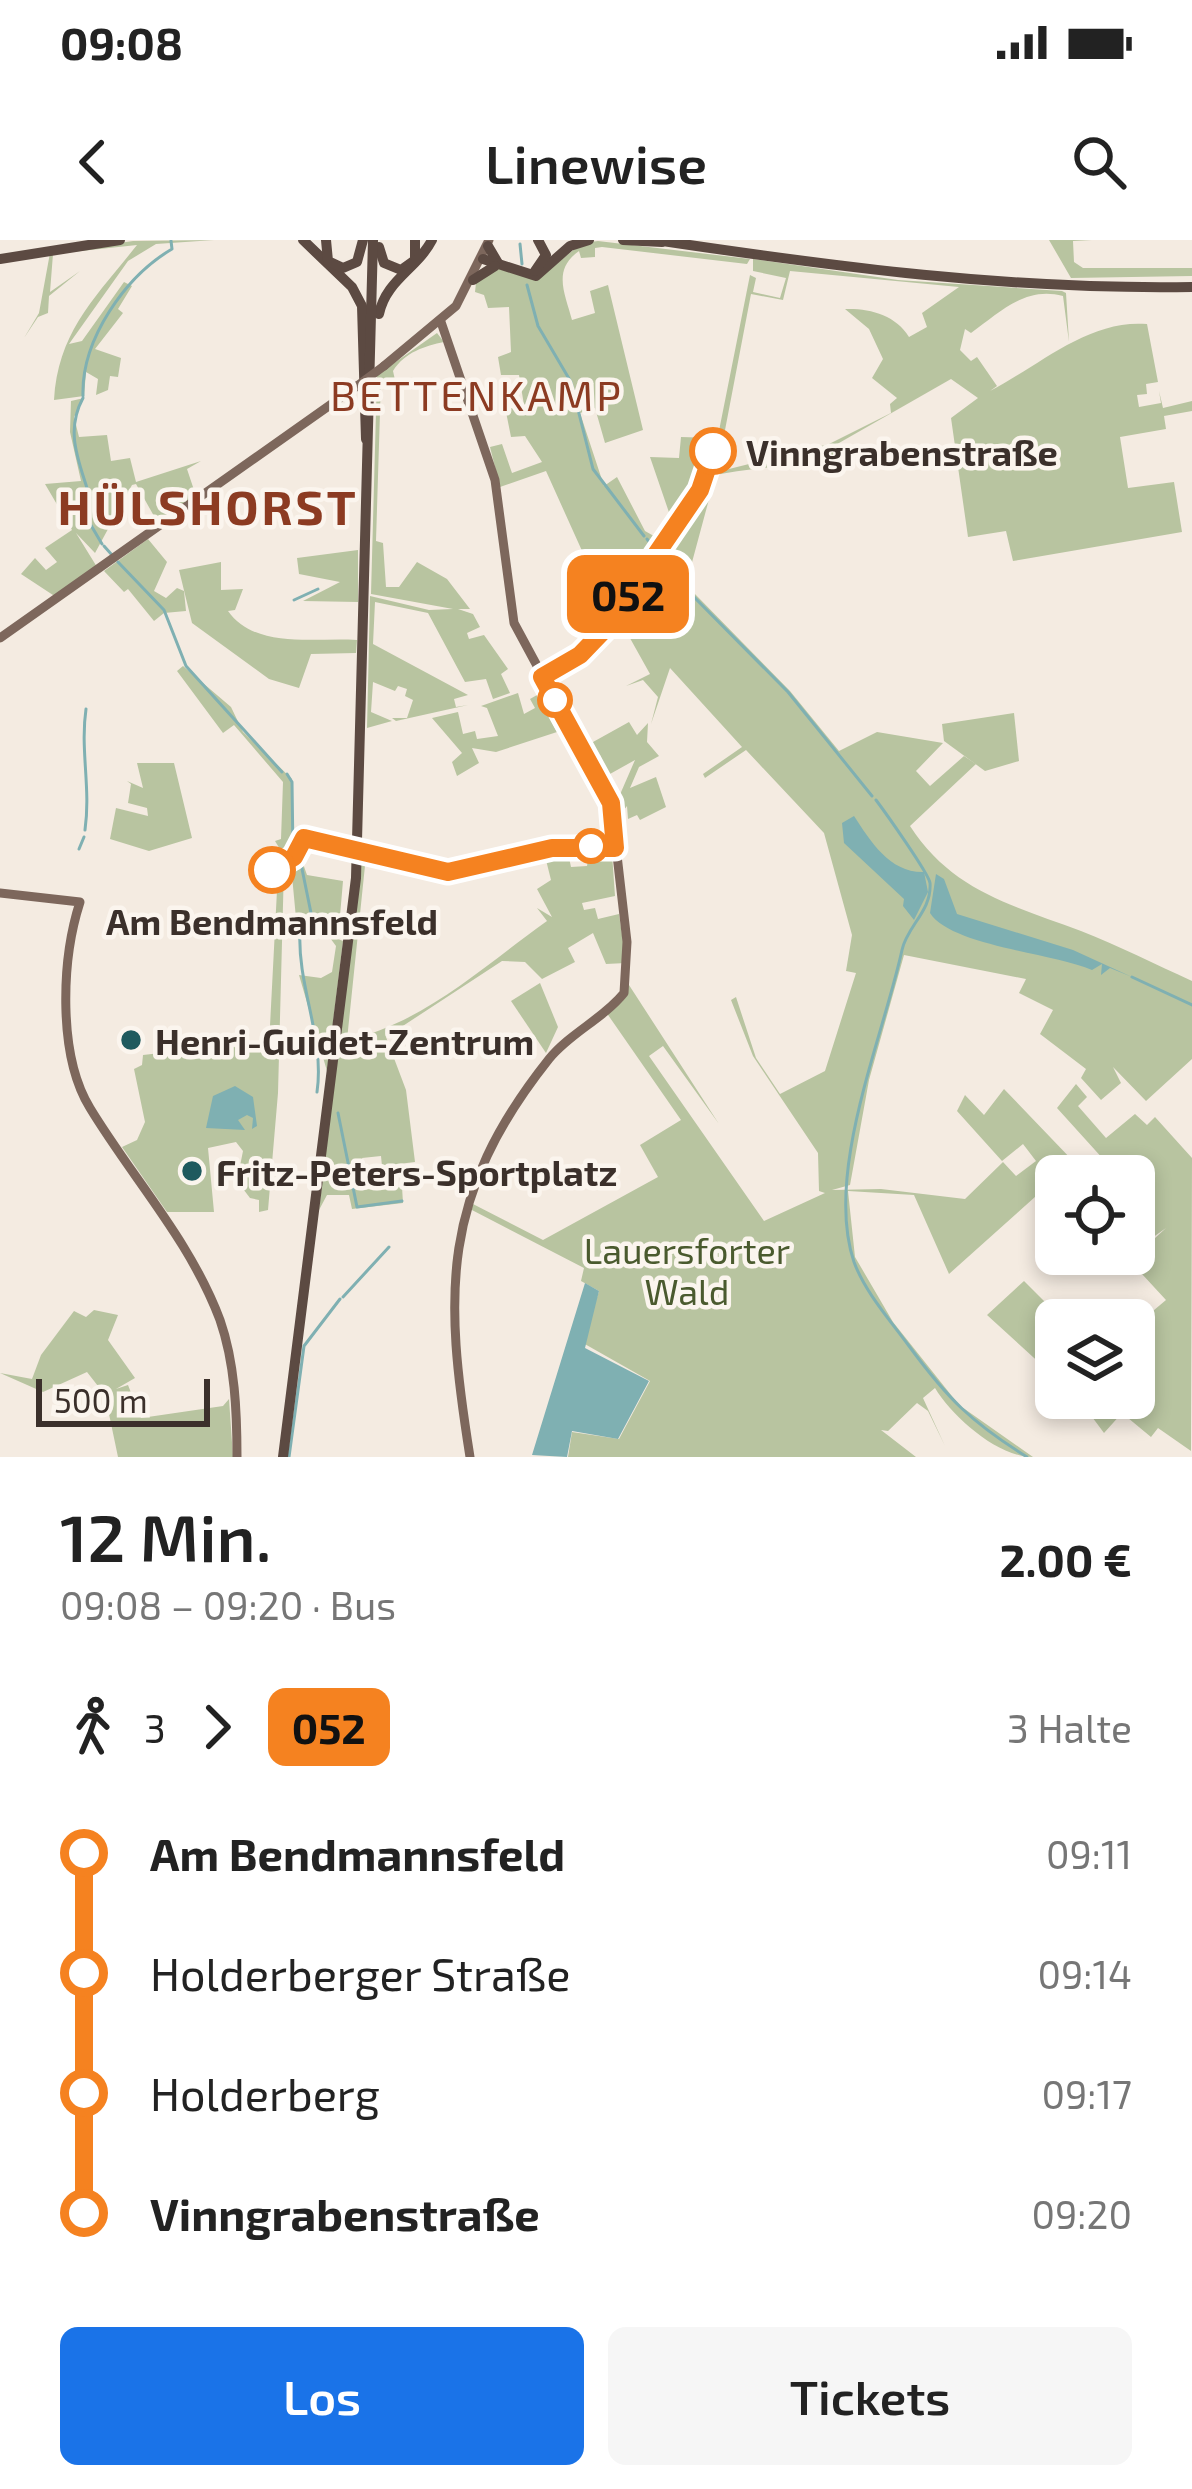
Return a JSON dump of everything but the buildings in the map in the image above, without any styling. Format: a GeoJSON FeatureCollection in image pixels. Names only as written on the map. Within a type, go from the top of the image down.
{"type":"FeatureCollection","features":[{"type":"Feature","properties":{"kind":"highway"},"geometry":{"type":"LineString","coordinates":[[0,257],[88,240]]}},
{"type":"Feature","properties":{"kind":"highway"},"geometry":{"type":"LineString","coordinates":[[0,257],[120,240]]}},
{"type":"Feature","properties":{"kind":"highway"},"geometry":{"type":"LineString","coordinates":[[303,240],[352,287],[362,306],[366,439]]}},
{"type":"Feature","properties":{"kind":"highway"},"geometry":{"type":"LineString","coordinates":[[326,240],[328,261],[343,268],[360,258],[371,241]]}},
{"type":"Feature","properties":{"kind":"highway"},"geometry":{"type":"LineString","coordinates":[[371,241],[384,263],[401,270],[417,256],[415,240]]}},
{"type":"Feature","properties":{"kind":"highway"},"geometry":{"type":"LineString","coordinates":[[377,342],[388,290],[419,262],[432,240]]}},
{"type":"Feature","properties":{"kind":"highway"},"geometry":{"type":"LineString","coordinates":[[473,280],[499,266],[522,272],[539,269],[546,255],[538,240]]}},
{"type":"Feature","properties":{"kind":"highway"},"geometry":{"type":"LineString","coordinates":[[487,248],[499,266],[536,276],[570,246],[589,240]]}},
{"type":"Feature","properties":{"kind":"highway"},"geometry":{"type":"LineString","coordinates":[[622,240],[677,243]]}},
{"type":"Feature","properties":{"kind":"highway"},"geometry":{"type":"LineString","coordinates":[[656,240],[973,277],[1192,284]]}},
{"type":"Feature","properties":{"kind":"highway"},"geometry":{"type":"LineString","coordinates":[[696,240],[755,253]]}},
{"type":"Feature","properties":{"kind":"highway"},"geometry":{"type":"LineString","coordinates":[[362,734],[371,241]]}},
{"type":"Feature","properties":{"kind":"highway"},"geometry":{"type":"LineString","coordinates":[[280,1457],[356,851],[377,342],[371,241]]}},
{"type":"Feature","properties":{"kind":"highway"},"geometry":{"type":"LineString","coordinates":[[371,241],[373,397]]}},
{"type":"Feature","properties":{"kind":"main road"},"geometry":{"type":"LineString","coordinates":[[0,638],[438,324],[473,280],[487,248]]}},
{"type":"Feature","properties":{"kind":"main road"},"geometry":{"type":"LineString","coordinates":[[438,324],[495,480],[515,627],[611,803],[628,959],[624,993],[547,1061],[501,1131],[467,1206],[451,1308],[470,1457]]}},
{"type":"Feature","properties":{"kind":"main road"},"geometry":{"type":"LineString","coordinates":[[0,893],[80,902],[67,995],[70,1045],[88,1105],[172,1223],[212,1300],[230,1360],[238,1457]]}},
{"type":"Feature","properties":{"kind":"green space"},"geometry":{"type":"Polygon","coordinates":[[[214,240],[156,244],[128,261],[69,344],[82,341],[124,282],[132,286],[118,309],[123,313],[95,349],[121,358],[118,377],[110,376],[108,390],[96,395],[98,379],[86,372],[84,396],[54,400],[71,334],[137,245],[53,254],[50,292],[80,271],[49,296],[48,313],[38,317],[24,338],[39,313],[50,253],[133,241],[214,240]]]}},
{"type":"Feature","properties":{"kind":"green space"},"geometry":{"type":"Polygon","coordinates":[[[1049,240],[1092,240],[1073,241],[1074,262],[1083,268],[1192,268],[1192,276],[1071,278],[1049,240]]]}},
{"type":"Feature","properties":{"kind":"green space"},"geometry":{"type":"Polygon","coordinates":[[[582,243],[750,259],[747,264],[602,247],[595,248],[595,257],[581,258],[579,251],[566,266],[563,282],[572,320],[595,313],[590,291],[608,285],[643,430],[605,443],[595,408],[580,413],[604,486],[617,477],[645,531],[661,540],[605,624],[583,553],[546,471],[500,487],[490,447],[502,444],[512,473],[542,462],[525,436],[511,437],[505,407],[524,405],[519,375],[501,375],[498,357],[511,352],[509,307],[488,308],[484,295],[475,292],[476,283],[495,268],[539,278],[582,243]]]}},
{"type":"Feature","properties":{"kind":"green space"},"geometry":{"type":"Polygon","coordinates":[[[753,259],[898,280],[1066,293],[1069,342],[1063,296],[1050,294],[1014,303],[971,333],[965,329],[960,350],[971,361],[977,357],[997,386],[990,391],[1084,336],[1125,324],[1147,324],[1158,382],[1146,384],[1147,394],[1137,395],[1139,407],[1161,403],[1159,391],[1163,408],[1192,401],[1192,411],[1164,416],[1166,429],[1120,437],[1128,488],[1174,482],[1182,532],[1013,561],[1006,531],[968,537],[951,418],[978,398],[951,379],[832,447],[834,456],[710,476],[750,275],[756,278],[753,292],[780,298],[786,278],[753,271],[753,259]],[[790,271],[783,300],[751,294],[717,472],[829,444],[891,413],[890,404],[897,398],[872,378],[883,359],[869,329],[845,309],[881,314],[909,337],[927,327],[922,313],[959,287],[790,271]]]}},
{"type":"Feature","properties":{"kind":"green space"},"geometry":{"type":"Polygon","coordinates":[[[437,333],[444,342],[403,359],[393,371],[395,380],[381,380],[376,541],[383,543],[386,587],[399,587],[417,562],[447,579],[470,609],[458,609],[473,614],[480,627],[467,633],[469,639],[484,635],[508,669],[501,674],[510,693],[493,699],[486,679],[465,682],[428,613],[375,602],[373,644],[468,695],[454,699],[456,707],[468,705],[396,721],[392,718],[407,718],[413,700],[405,696],[407,689],[398,686],[395,691],[373,682],[371,712],[392,721],[367,728],[370,596],[429,610],[453,609],[371,594],[377,375],[437,333]]]}},
{"type":"Feature","properties":{"kind":"green space"},"geometry":{"type":"Polygon","coordinates":[[[84,398],[74,417],[79,437],[107,435],[111,461],[130,458],[136,482],[201,461],[187,469],[197,499],[159,525],[136,484],[132,485],[95,553],[76,533],[97,567],[56,597],[21,574],[35,558],[46,570],[57,562],[45,548],[72,530],[45,484],[81,481],[70,432],[71,401],[84,398]]]}},
{"type":"Feature","properties":{"kind":"green space"},"geometry":{"type":"Polygon","coordinates":[[[681,437],[714,438],[705,477],[673,524],[650,457],[679,458],[681,437]]]}},
{"type":"Feature","properties":{"kind":"green space","name":"Lauersforter Wald"},"geometry":{"type":"Polygon","coordinates":[[[715,477],[691,566],[690,598],[693,592],[790,691],[839,751],[877,732],[943,743],[916,771],[930,786],[964,756],[976,764],[910,826],[927,848],[985,893],[1192,981],[1192,1059],[1146,1101],[1113,1067],[1121,1083],[1101,1100],[1081,1078],[1086,1069],[1040,1034],[1053,1010],[1019,993],[1026,979],[904,955],[869,1080],[850,1185],[832,1190],[881,1189],[965,1199],[1003,1162],[1016,1176],[1035,1162],[1035,1197],[949,1274],[914,1195],[848,1191],[855,1257],[893,1322],[959,1405],[1033,1457],[991,1443],[952,1411],[935,1388],[923,1398],[945,1446],[928,1411],[917,1403],[888,1431],[881,1430],[916,1457],[568,1457],[572,1432],[619,1439],[650,1381],[583,1343],[599,1291],[581,1281],[584,1268],[470,1209],[459,1248],[454,1308],[472,1457],[456,1363],[451,1294],[459,1230],[471,1203],[543,1240],[658,1177],[640,1145],[681,1120],[606,1012],[629,985],[719,1124],[663,1046],[649,1056],[764,1221],[825,1193],[819,1191],[818,1153],[753,1056],[731,1000],[736,997],[756,1058],[780,1094],[825,1071],[856,973],[846,971],[852,935],[824,833],[746,750],[705,778],[703,774],[742,747],[670,668],[651,724],[658,697],[643,680],[626,686],[650,674],[626,631],[615,636],[608,627],[706,481],[715,477]]]}},
{"type":"Feature","properties":{"kind":"green space"},"geometry":{"type":"Polygon","coordinates":[[[148,539],[167,562],[154,591],[166,598],[177,588],[184,591],[186,611],[164,613],[154,621],[128,589],[124,592],[104,571],[148,539]]]}},
{"type":"Feature","properties":{"kind":"green space"},"geometry":{"type":"Polygon","coordinates":[[[358,550],[358,602],[303,601],[340,582],[299,574],[297,558],[358,550]]]}},
{"type":"Feature","properties":{"kind":"green space"},"geometry":{"type":"Polygon","coordinates":[[[221,562],[221,590],[243,589],[235,610],[228,611],[240,623],[270,637],[357,640],[356,653],[311,654],[299,688],[269,679],[192,623],[179,570],[221,562]]]}},
{"type":"Feature","properties":{"kind":"green space"},"geometry":{"type":"Polygon","coordinates":[[[183,666],[231,707],[243,732],[292,779],[292,844],[296,850],[286,859],[275,841],[281,839],[283,782],[234,725],[223,733],[177,671],[183,666]]]}},
{"type":"Feature","properties":{"kind":"green space"},"geometry":{"type":"Polygon","coordinates":[[[518,693],[524,714],[535,708],[530,699],[537,695],[557,732],[496,752],[472,748],[479,763],[457,776],[452,762],[462,753],[432,718],[458,712],[463,734],[475,731],[477,739],[498,736],[487,708],[481,706],[518,693]]]}},
{"type":"Feature","properties":{"kind":"green space"},"geometry":{"type":"Polygon","coordinates":[[[1014,713],[1019,761],[985,771],[944,741],[942,724],[1014,713]]]}},
{"type":"Feature","properties":{"kind":"green space"},"geometry":{"type":"Polygon","coordinates":[[[629,722],[637,735],[648,723],[647,742],[659,756],[639,767],[630,788],[656,777],[666,807],[640,820],[637,815],[628,819],[627,806],[616,820],[615,806],[635,760],[601,779],[597,772],[606,768],[600,755],[590,760],[584,747],[629,722]]]}},
{"type":"Feature","properties":{"kind":"green space"},"geometry":{"type":"Polygon","coordinates":[[[137,763],[174,763],[192,838],[149,851],[110,839],[116,808],[148,816],[147,808],[128,803],[131,784],[127,781],[143,788],[137,763]]]}},
{"type":"Feature","properties":{"kind":"green space"},"geometry":{"type":"Polygon","coordinates":[[[567,848],[571,867],[587,866],[590,849],[612,854],[615,896],[582,903],[584,910],[595,908],[598,919],[619,914],[626,963],[606,964],[593,933],[568,948],[575,962],[542,979],[525,962],[502,961],[386,1037],[406,1090],[415,1162],[382,1166],[381,1156],[362,1158],[366,1170],[356,1173],[357,1190],[402,1187],[403,1203],[352,1209],[349,1195],[327,1195],[319,1210],[361,855],[366,856],[347,1040],[402,1021],[452,991],[547,921],[537,908],[552,917],[537,889],[551,880],[544,852],[567,848]]]}},
{"type":"Feature","properties":{"kind":"green space"},"geometry":{"type":"Polygon","coordinates":[[[300,855],[307,875],[343,881],[338,939],[343,941],[327,1071],[299,975],[321,978],[332,972],[336,946],[319,923],[297,929],[291,865],[300,855]]]}},
{"type":"Feature","properties":{"kind":"green space"},"geometry":{"type":"Polygon","coordinates":[[[284,867],[278,1093],[268,1210],[259,1212],[259,1200],[250,1198],[237,1181],[243,1151],[236,1142],[208,1148],[214,1212],[167,1212],[122,1147],[137,1140],[145,1122],[134,1069],[142,1065],[143,1055],[187,1050],[188,1041],[256,1050],[269,1045],[278,871],[284,867]]]}},
{"type":"Feature","properties":{"kind":"green space"},"geometry":{"type":"Polygon","coordinates":[[[540,983],[558,1027],[546,1053],[511,1001],[540,983]]]}},
{"type":"Feature","properties":{"kind":"green space"},"geometry":{"type":"Polygon","coordinates":[[[1076,1084],[1087,1097],[1078,1106],[1106,1138],[1135,1114],[1147,1125],[1155,1117],[1192,1158],[1191,1451],[1158,1428],[1151,1437],[1129,1419],[1155,1419],[1155,1309],[1166,1300],[1143,1275],[1155,1275],[1155,1238],[1166,1228],[1155,1236],[1155,1155],[1100,1155],[1057,1108],[1076,1084]]]}},
{"type":"Feature","properties":{"kind":"green space"},"geometry":{"type":"Polygon","coordinates":[[[1004,1089],[1067,1155],[1035,1155],[1035,1160],[1023,1144],[1002,1161],[957,1111],[965,1095],[984,1115],[1004,1089]]]}},
{"type":"Feature","properties":{"kind":"green space"},"geometry":{"type":"Polygon","coordinates":[[[1024,1281],[1042,1299],[1035,1299],[1035,1359],[987,1315],[1024,1281]]]}},
{"type":"Feature","properties":{"kind":"green space"},"geometry":{"type":"Polygon","coordinates":[[[94,1310],[118,1315],[108,1340],[135,1378],[116,1389],[128,1385],[141,1418],[223,1406],[229,1399],[233,1457],[118,1457],[105,1395],[87,1372],[43,1392],[0,1373],[32,1379],[41,1355],[74,1311],[86,1317],[94,1310]]]}},
{"type":"Feature","properties":{"kind":"green space"},"geometry":{"type":"Polygon","coordinates":[[[1094,1419],[1117,1419],[1104,1433],[1094,1419]]]}},
{"type":"Feature","properties":{"kind":"water"},"geometry":{"type":"Polygon","coordinates":[[[854,816],[891,862],[924,872],[928,892],[914,920],[903,906],[904,899],[844,843],[842,823],[854,816]]]}},
{"type":"Feature","properties":{"kind":"water"},"geometry":{"type":"Polygon","coordinates":[[[936,874],[944,879],[957,914],[1073,950],[1132,977],[1110,968],[1101,975],[1102,964],[1092,970],[980,941],[941,924],[930,913],[936,874]]]}},
{"type":"Feature","properties":{"kind":"water"},"geometry":{"type":"Polygon","coordinates":[[[235,1086],[253,1097],[257,1126],[252,1129],[253,1118],[247,1115],[238,1120],[245,1130],[206,1128],[213,1096],[235,1086]]]}},
{"type":"Feature","properties":{"kind":"water"},"geometry":{"type":"Polygon","coordinates":[[[585,1283],[599,1291],[585,1348],[649,1381],[618,1439],[572,1431],[567,1457],[532,1455],[585,1283]]]}},
{"type":"Feature","properties":{"kind":"waterway"},"geometry":{"type":"LineString","coordinates":[[83,396],[84,374],[98,332],[138,275],[172,249],[171,241]]}},
{"type":"Feature","properties":{"kind":"waterway"},"geometry":{"type":"LineString","coordinates":[[520,244],[522,264]]}},
{"type":"Feature","properties":{"kind":"waterway"},"geometry":{"type":"LineString","coordinates":[[527,285],[538,326],[571,382],[593,469],[644,536]]}},
{"type":"Feature","properties":{"kind":"waterway"},"geometry":{"type":"LineString","coordinates":[[83,398],[74,436],[90,498],[82,510],[102,544]]}},
{"type":"Feature","properties":{"kind":"waterway"},"geometry":{"type":"LineString","coordinates":[[647,539],[654,548]]}},
{"type":"Feature","properties":{"kind":"waterway"},"geometry":{"type":"LineString","coordinates":[[104,546],[112,555]]}},
{"type":"Feature","properties":{"kind":"waterway"},"geometry":{"type":"LineString","coordinates":[[659,555],[688,589]]}},
{"type":"Feature","properties":{"kind":"waterway"},"geometry":{"type":"LineString","coordinates":[[118,562],[164,610],[186,666],[282,772]]}},
{"type":"Feature","properties":{"kind":"waterway"},"geometry":{"type":"LineString","coordinates":[[294,600],[318,589]]}},
{"type":"Feature","properties":{"kind":"waterway"},"geometry":{"type":"LineString","coordinates":[[693,596],[788,692],[872,796]]}},
{"type":"Feature","properties":{"kind":"waterway"},"geometry":{"type":"LineString","coordinates":[[85,830],[86,709]]}},
{"type":"Feature","properties":{"kind":"waterway"},"geometry":{"type":"LineString","coordinates":[[287,774],[292,782],[293,853]]}},
{"type":"Feature","properties":{"kind":"waterway"},"geometry":{"type":"LineString","coordinates":[[876,800],[922,868],[930,893],[902,950],[851,1147],[847,1227],[854,1262],[879,1306],[949,1395],[1027,1457]]}},
{"type":"Feature","properties":{"kind":"waterway"},"geometry":{"type":"LineString","coordinates":[[79,849],[84,837]]}},
{"type":"Feature","properties":{"kind":"waterway"},"geometry":{"type":"LineString","coordinates":[[300,859],[311,913],[301,928]]}},
{"type":"Feature","properties":{"kind":"waterway"},"geometry":{"type":"LineString","coordinates":[[300,931],[317,1052],[317,1092]]}},
{"type":"Feature","properties":{"kind":"waterway"},"geometry":{"type":"LineString","coordinates":[[1132,977],[1192,1005]]}},
{"type":"Feature","properties":{"kind":"waterway"},"geometry":{"type":"LineString","coordinates":[[338,1113],[357,1207],[402,1201]]}},
{"type":"Feature","properties":{"kind":"waterway"},"geometry":{"type":"LineString","coordinates":[[343,1297],[389,1247]]}},
{"type":"Feature","properties":{"kind":"waterway"},"geometry":{"type":"LineString","coordinates":[[289,1457],[304,1346],[340,1299]]}},
{"type":"Feature","properties":{"kind":"bus line","name":"052"},"geometry":{"type":"LineString","coordinates":[[272,870],[294,857],[304,838],[448,872],[552,848],[615,848],[611,803],[542,677],[580,655],[605,629],[700,490],[713,451]]}},
{"type":"Feature","properties":{"kind":"place","name":"Vinngrabenstraße"},"geometry":{"type":"Point","coordinates":[713,451]}},
{"type":"Feature","properties":{"kind":"place","name":"Am Bendmannsfeld"},"geometry":{"type":"Point","coordinates":[272,870]}},
{"type":"Feature","properties":{"kind":"place","name":"Henri-Guidet-Zentrum"},"geometry":{"type":"Point","coordinates":[131,1040]}},
{"type":"Feature","properties":{"kind":"place","name":"Fritz-Peters-Sportplatz"},"geometry":{"type":"Point","coordinates":[192,1171]}},
{"type":"Feature","properties":{"kind":"district","name":"BETTENKAMP"},"geometry":{"type":"Point","coordinates":[477,394]}},
{"type":"Feature","properties":{"kind":"district","name":"HÜLSHORST"},"geometry":{"type":"Point","coordinates":[208,506]}}]}
